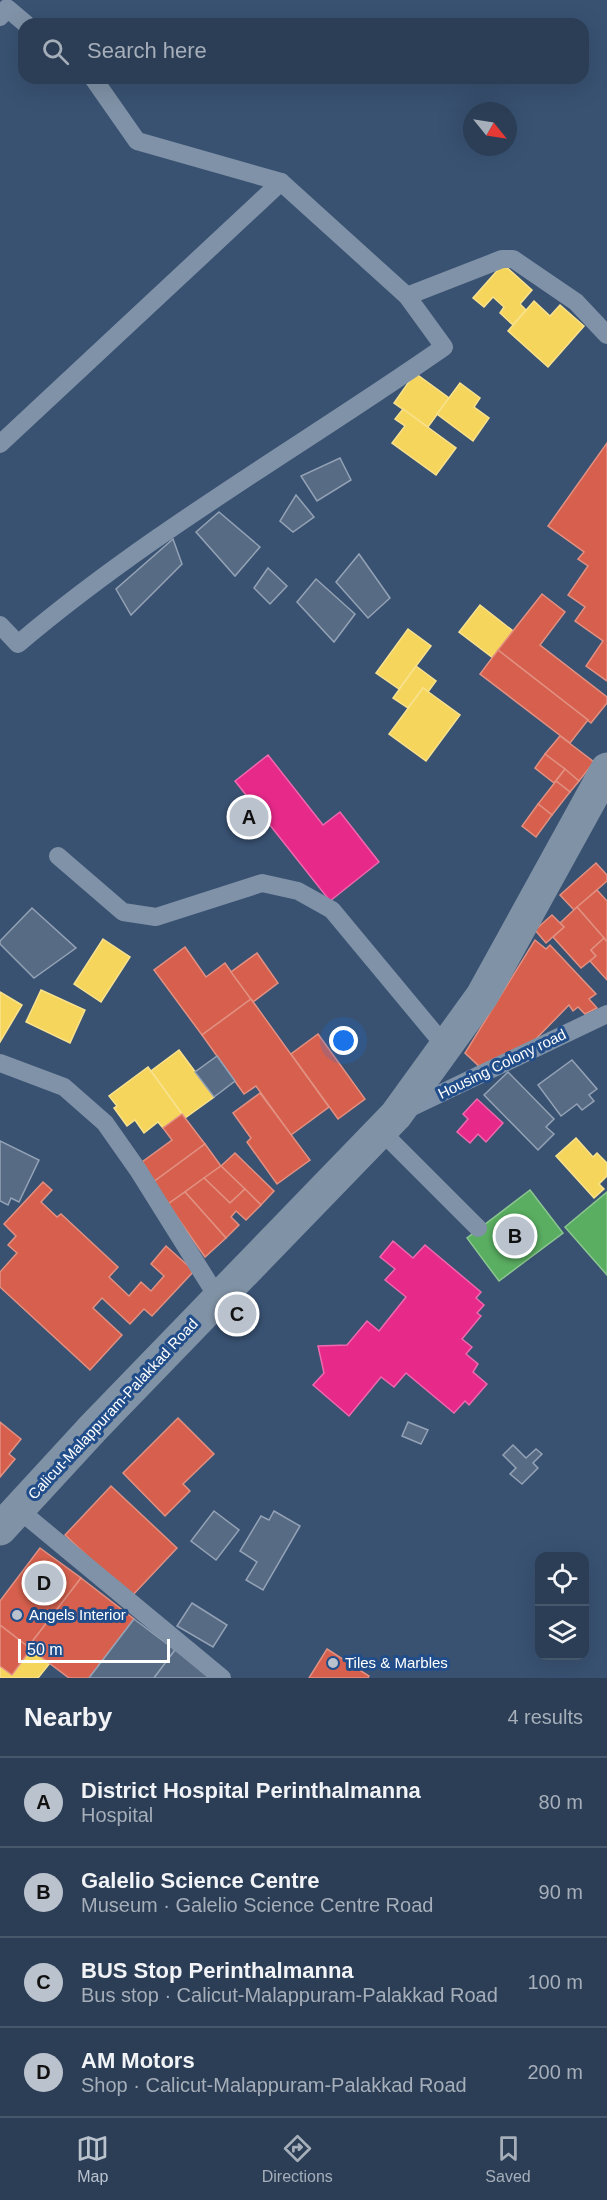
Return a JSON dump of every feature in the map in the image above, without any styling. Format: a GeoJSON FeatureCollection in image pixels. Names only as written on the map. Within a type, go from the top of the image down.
{"type":"FeatureCollection","features":[{"type":"Feature","properties":{"kind":"highway","name":"Calicut-Malappuram-Palakkad Road"},"geometry":{"type":"LineString","coordinates":[[9,1519],[218,1298],[388,1123],[482,996],[607,769]]}},
{"type":"Feature","properties":{"kind":"street"},"geometry":{"type":"LineString","coordinates":[[2,10],[18,19]]}},
{"type":"Feature","properties":{"kind":"street"},"geometry":{"type":"LineString","coordinates":[[0,625],[18,644],[58,610],[171,530],[444,347],[407,296],[282,182],[137,141],[97,84]]}},
{"type":"Feature","properties":{"kind":"street"},"geometry":{"type":"LineString","coordinates":[[0,444],[282,182]]}},
{"type":"Feature","properties":{"kind":"street"},"geometry":{"type":"LineString","coordinates":[[407,296],[502,259],[513,259],[576,302],[607,335]]}},
{"type":"Feature","properties":{"kind":"street"},"geometry":{"type":"LineString","coordinates":[[58,856],[123,912],[156,917],[262,883],[298,891],[332,910],[445,1046]]}},
{"type":"Feature","properties":{"kind":"street","name":"Housing Colony road"},"geometry":{"type":"LineString","coordinates":[[388,1123],[607,1014]]}},
{"type":"Feature","properties":{"kind":"street"},"geometry":{"type":"LineString","coordinates":[[0,1063],[64,1087],[105,1123],[138,1170],[218,1298]]}},
{"type":"Feature","properties":{"kind":"street"},"geometry":{"type":"LineString","coordinates":[[388,1123],[478,1228]]}},
{"type":"Feature","properties":{"kind":"street"},"geometry":{"type":"LineString","coordinates":[[9,1519],[222,1678]]}},
{"type":"Feature","properties":{"kind":"building: Homes"},"geometry":{"type":"Polygon","coordinates":[[[503,264],[532,290],[520,304],[526,310],[513,325],[500,313],[504,307],[493,297],[484,307],[473,298],[503,264]]]}},
{"type":"Feature","properties":{"kind":"building: Homes"},"geometry":{"type":"Polygon","coordinates":[[[534,301],[550,316],[560,305],[584,326],[548,367],[508,331],[534,301]]]}},
{"type":"Feature","properties":{"kind":"building: Homes"},"geometry":{"type":"Polygon","coordinates":[[[415,373],[449,398],[428,427],[394,403],[415,373]]]}},
{"type":"Feature","properties":{"kind":"building: Homes"},"geometry":{"type":"Polygon","coordinates":[[[460,383],[480,398],[474,407],[489,418],[473,441],[437,414],[460,383]]]}},
{"type":"Feature","properties":{"kind":"building: Homes"},"geometry":{"type":"Polygon","coordinates":[[[403,409],[456,448],[436,475],[392,443],[405,426],[395,419],[403,409]]]}},
{"type":"Feature","properties":{"kind":"building: Homes"},"geometry":{"type":"Polygon","coordinates":[[[480,605],[513,631],[493,658],[459,632],[480,605]]]}},
{"type":"Feature","properties":{"kind":"building: Homes"},"geometry":{"type":"Polygon","coordinates":[[[408,629],[431,646],[399,689],[376,673],[408,629]]]}},
{"type":"Feature","properties":{"kind":"building: Homes"},"geometry":{"type":"Polygon","coordinates":[[[416,666],[436,681],[428,692],[423,688],[408,708],[393,698],[416,666]]]}},
{"type":"Feature","properties":{"kind":"building: Homes"},"geometry":{"type":"Polygon","coordinates":[[[423,688],[460,715],[426,761],[389,734],[423,688]]]}},
{"type":"Feature","properties":{"kind":"building: Homes"},"geometry":{"type":"Polygon","coordinates":[[[103,939],[130,957],[101,1002],[74,984],[103,939]]]}},
{"type":"Feature","properties":{"kind":"building: Homes"},"geometry":{"type":"Polygon","coordinates":[[[41,990],[85,1010],[70,1043],[26,1022],[41,990]]]}},
{"type":"Feature","properties":{"kind":"building: Homes"},"geometry":{"type":"Polygon","coordinates":[[[0,992],[22,1005],[0,1042],[0,992]]]}},
{"type":"Feature","properties":{"kind":"building: Homes"},"geometry":{"type":"Polygon","coordinates":[[[179,1050],[214,1097],[185,1118],[151,1071],[179,1050]]]}},
{"type":"Feature","properties":{"kind":"building: Homes"},"geometry":{"type":"Polygon","coordinates":[[[148,1067],[182,1114],[163,1128],[158,1122],[144,1133],[135,1120],[127,1126],[114,1108],[117,1106],[109,1096],[148,1067]]]}},
{"type":"Feature","properties":{"kind":"building: Homes"},"geometry":{"type":"Polygon","coordinates":[[[576,1138],[593,1157],[597,1153],[607,1163],[607,1176],[599,1184],[604,1189],[594,1198],[556,1156],[576,1138]]]}},
{"type":"Feature","properties":{"kind":"building: Homes"},"geometry":{"type":"Polygon","coordinates":[[[31,1649],[50,1663],[38,1678],[0,1678],[0,1666],[12,1675],[31,1649]]]}},
{"type":"Feature","properties":{"kind":"building: Shops"},"geometry":{"type":"Polygon","coordinates":[[[607,443],[607,681],[586,666],[603,641],[575,621],[585,607],[568,595],[588,566],[578,559],[584,552],[548,526],[607,443]]]}},
{"type":"Feature","properties":{"kind":"building: Shops"},"geometry":{"type":"Polygon","coordinates":[[[542,594],[565,612],[540,645],[607,697],[607,703],[591,723],[498,650],[542,594]]]}},
{"type":"Feature","properties":{"kind":"building: Shops"},"geometry":{"type":"Polygon","coordinates":[[[498,650],[588,720],[570,743],[480,674],[498,650]]]}},
{"type":"Feature","properties":{"kind":"building: Shops"},"geometry":{"type":"Polygon","coordinates":[[[560,736],[594,762],[579,781],[545,754],[560,736]]]}},
{"type":"Feature","properties":{"kind":"building: Shops"},"geometry":{"type":"Polygon","coordinates":[[[545,754],[565,769],[554,783],[535,768],[545,754]]]}},
{"type":"Feature","properties":{"kind":"building: Shops"},"geometry":{"type":"Polygon","coordinates":[[[565,769],[579,781],[570,792],[556,781],[565,769]]]}},
{"type":"Feature","properties":{"kind":"building: Shops"},"geometry":{"type":"Polygon","coordinates":[[[556,781],[570,792],[552,815],[538,804],[556,781]]]}},
{"type":"Feature","properties":{"kind":"building: Shops"},"geometry":{"type":"Polygon","coordinates":[[[538,804],[552,815],[536,837],[522,826],[538,804]]]}},
{"type":"Feature","properties":{"kind":"building: Shops"},"geometry":{"type":"Polygon","coordinates":[[[596,863],[607,875],[607,881],[574,910],[560,895],[596,863]]]}},
{"type":"Feature","properties":{"kind":"building: Shops"},"geometry":{"type":"Polygon","coordinates":[[[597,890],[607,901],[607,942],[577,907],[597,890]]]}},
{"type":"Feature","properties":{"kind":"building: Shops"},"geometry":{"type":"Polygon","coordinates":[[[577,907],[604,938],[591,950],[596,956],[581,968],[553,937],[564,927],[560,923],[577,907]]]}},
{"type":"Feature","properties":{"kind":"building: Shops"},"geometry":{"type":"Polygon","coordinates":[[[552,915],[564,927],[546,943],[535,930],[552,915]]]}},
{"type":"Feature","properties":{"kind":"building: Shops"},"geometry":{"type":"Polygon","coordinates":[[[604,938],[607,942],[607,980],[590,961],[596,956],[591,950],[604,938]]]}},
{"type":"Feature","properties":{"kind":"building: Shops"},"geometry":{"type":"Polygon","coordinates":[[[535,940],[546,949],[550,945],[596,994],[589,999],[597,1008],[585,1014],[578,1007],[573,1011],[569,1005],[529,1046],[481,1068],[465,1053],[535,940]]]}},
{"type":"Feature","properties":{"kind":"building: Shops"},"geometry":{"type":"Polygon","coordinates":[[[185,947],[206,977],[225,963],[251,999],[202,1035],[154,970],[185,947]]]}},
{"type":"Feature","properties":{"kind":"building: Shops"},"geometry":{"type":"Polygon","coordinates":[[[257,953],[278,983],[253,1002],[231,972],[257,953]]]}},
{"type":"Feature","properties":{"kind":"building: Shops"},"geometry":{"type":"Polygon","coordinates":[[[251,999],[329,1107],[291,1135],[256,1086],[244,1094],[202,1035],[251,999]]]}},
{"type":"Feature","properties":{"kind":"building: Shops"},"geometry":{"type":"Polygon","coordinates":[[[318,1034],[365,1099],[338,1119],[291,1054],[318,1034]]]}},
{"type":"Feature","properties":{"kind":"building: Shops"},"geometry":{"type":"Polygon","coordinates":[[[260,1093],[310,1160],[277,1184],[247,1142],[251,1138],[233,1113],[260,1093]]]}},
{"type":"Feature","properties":{"kind":"building: Shops"},"geometry":{"type":"Polygon","coordinates":[[[182,1114],[205,1144],[152,1183],[142,1162],[172,1140],[163,1128],[182,1114]]]}},
{"type":"Feature","properties":{"kind":"building: Shops"},"geometry":{"type":"Polygon","coordinates":[[[205,1144],[221,1166],[168,1204],[152,1183],[205,1144]]]}},
{"type":"Feature","properties":{"kind":"building: Shops"},"geometry":{"type":"Polygon","coordinates":[[[235,1153],[274,1191],[261,1205],[221,1166],[235,1153]]]}},
{"type":"Feature","properties":{"kind":"building: Shops"},"geometry":{"type":"Polygon","coordinates":[[[221,1166],[245,1189],[230,1203],[204,1178],[221,1166]]]}},
{"type":"Feature","properties":{"kind":"building: Shops"},"geometry":{"type":"Polygon","coordinates":[[[204,1178],[230,1203],[245,1189],[261,1205],[246,1220],[236,1211],[231,1217],[239,1225],[226,1238],[185,1192],[204,1178]]]}},
{"type":"Feature","properties":{"kind":"building: Shops"},"geometry":{"type":"Polygon","coordinates":[[[43,1182],[52,1190],[41,1202],[57,1217],[61,1214],[118,1267],[109,1277],[129,1296],[141,1282],[151,1291],[164,1276],[151,1264],[166,1246],[194,1271],[152,1316],[144,1309],[130,1324],[102,1298],[93,1308],[122,1335],[90,1370],[0,1287],[0,1272],[17,1253],[8,1245],[16,1236],[4,1224],[43,1182]]]}},
{"type":"Feature","properties":{"kind":"building: Shops"},"geometry":{"type":"Polygon","coordinates":[[[185,1192],[226,1238],[205,1257],[168,1204],[185,1192]]]}},
{"type":"Feature","properties":{"kind":"building: Shops"},"geometry":{"type":"Polygon","coordinates":[[[178,1418],[214,1454],[183,1484],[190,1491],[165,1516],[123,1473],[178,1418]]]}},
{"type":"Feature","properties":{"kind":"building: Shops"},"geometry":{"type":"Polygon","coordinates":[[[0,1422],[21,1439],[9,1454],[15,1459],[0,1477],[0,1422]]]}},
{"type":"Feature","properties":{"kind":"building: Shops"},"geometry":{"type":"Polygon","coordinates":[[[111,1486],[177,1548],[131,1597],[65,1535],[111,1486]]]}},
{"type":"Feature","properties":{"kind":"building: Shops"},"geometry":{"type":"Polygon","coordinates":[[[40,1548],[81,1578],[28,1647],[0,1625],[0,1601],[40,1548]]]}},
{"type":"Feature","properties":{"kind":"building: Shops"},"geometry":{"type":"Polygon","coordinates":[[[81,1578],[134,1619],[89,1678],[69,1678],[28,1647],[81,1578]]]}},
{"type":"Feature","properties":{"kind":"building: Shops"},"geometry":{"type":"Polygon","coordinates":[[[0,1625],[31,1649],[12,1675],[0,1666],[0,1625]]]}},
{"type":"Feature","properties":{"kind":"building: Shops","name":"Tiles & Marbles"},"geometry":{"type":"Polygon","coordinates":[[[327,1649],[369,1676],[368,1678],[309,1678],[327,1649]]]}},
{"type":"Feature","properties":{"kind":"building: Health"},"geometry":{"type":"Polygon","coordinates":[[[268,755],[323,825],[340,812],[379,862],[330,901],[235,781],[268,755]]]}},
{"type":"Feature","properties":{"kind":"building: Health"},"geometry":{"type":"Polygon","coordinates":[[[477,1099],[503,1123],[486,1142],[478,1134],[470,1143],[457,1132],[468,1119],[463,1114],[477,1099]]]}},
{"type":"Feature","properties":{"kind":"building: Health"},"geometry":{"type":"Polygon","coordinates":[[[393,1241],[413,1258],[425,1245],[481,1292],[476,1298],[484,1305],[477,1313],[481,1316],[462,1339],[472,1347],[466,1354],[478,1364],[473,1372],[487,1384],[469,1405],[465,1401],[454,1413],[406,1373],[394,1387],[381,1377],[349,1416],[313,1385],[324,1373],[318,1346],[347,1345],[367,1321],[379,1331],[406,1297],[385,1280],[395,1269],[380,1257],[393,1241]]]}},
{"type":"Feature","properties":{"kind":"building: Public"},"geometry":{"type":"Polygon","coordinates":[[[530,1190],[563,1233],[499,1281],[467,1238],[530,1190]]]}},
{"type":"Feature","properties":{"kind":"building: Public"},"geometry":{"type":"Polygon","coordinates":[[[607,1192],[607,1275],[565,1227],[607,1192]]]}},
{"type":"Feature","properties":{"kind":"building: Other"},"geometry":{"type":"Polygon","coordinates":[[[340,458],[351,480],[317,501],[301,476],[340,458]]]}},
{"type":"Feature","properties":{"kind":"building: Other"},"geometry":{"type":"Polygon","coordinates":[[[296,495],[314,517],[293,532],[280,521],[296,495]]]}},
{"type":"Feature","properties":{"kind":"building: Other"},"geometry":{"type":"Polygon","coordinates":[[[219,512],[260,547],[235,576],[196,532],[219,512]]]}},
{"type":"Feature","properties":{"kind":"building: Other"},"geometry":{"type":"Polygon","coordinates":[[[173,539],[182,564],[131,615],[116,589],[173,539]]]}},
{"type":"Feature","properties":{"kind":"building: Other"},"geometry":{"type":"Polygon","coordinates":[[[359,554],[390,598],[368,618],[336,582],[359,554]]]}},
{"type":"Feature","properties":{"kind":"building: Other"},"geometry":{"type":"Polygon","coordinates":[[[268,568],[287,586],[270,604],[254,588],[268,568]]]}},
{"type":"Feature","properties":{"kind":"building: Other"},"geometry":{"type":"Polygon","coordinates":[[[316,579],[355,614],[334,642],[297,602],[316,579]]]}},
{"type":"Feature","properties":{"kind":"building: Other"},"geometry":{"type":"Polygon","coordinates":[[[32,908],[76,948],[34,978],[0,944],[0,941],[32,908]]]}},
{"type":"Feature","properties":{"kind":"building: Other"},"geometry":{"type":"Polygon","coordinates":[[[217,1056],[235,1081],[214,1097],[195,1072],[217,1056]]]}},
{"type":"Feature","properties":{"kind":"building: Other"},"geometry":{"type":"Polygon","coordinates":[[[572,1060],[597,1089],[589,1095],[594,1101],[582,1110],[577,1104],[561,1116],[538,1085],[572,1060]]]}},
{"type":"Feature","properties":{"kind":"building: Other"},"geometry":{"type":"Polygon","coordinates":[[[508,1072],[554,1119],[546,1127],[554,1134],[538,1150],[484,1095],[508,1072]]]}},
{"type":"Feature","properties":{"kind":"building: Other"},"geometry":{"type":"Polygon","coordinates":[[[0,1141],[39,1160],[19,1202],[11,1198],[8,1205],[0,1201],[0,1141]]]}},
{"type":"Feature","properties":{"kind":"building: Other"},"geometry":{"type":"Polygon","coordinates":[[[408,1422],[428,1430],[421,1444],[402,1436],[408,1422]]]}},
{"type":"Feature","properties":{"kind":"building: Other"},"geometry":{"type":"Polygon","coordinates":[[[513,1445],[526,1458],[536,1449],[542,1454],[533,1463],[538,1468],[522,1484],[510,1474],[516,1468],[503,1455],[513,1445]]]}},
{"type":"Feature","properties":{"kind":"building: Other"},"geometry":{"type":"Polygon","coordinates":[[[214,1511],[239,1530],[216,1560],[191,1541],[214,1511]]]}},
{"type":"Feature","properties":{"kind":"building: Other"},"geometry":{"type":"Polygon","coordinates":[[[274,1511],[300,1526],[263,1590],[246,1580],[257,1562],[240,1551],[261,1516],[269,1520],[274,1511]]]}},
{"type":"Feature","properties":{"kind":"building: Other"},"geometry":{"type":"Polygon","coordinates":[[[192,1603],[227,1625],[213,1647],[177,1626],[192,1603]]]}},
{"type":"Feature","properties":{"kind":"building: Other"},"geometry":{"type":"Polygon","coordinates":[[[134,1619],[175,1650],[154,1678],[89,1678],[134,1619]]]}},
{"type":"Feature","properties":{"kind":"building: Other"},"geometry":{"type":"Polygon","coordinates":[[[175,1650],[212,1678],[154,1678],[175,1650]]]}},
{"type":"Feature","properties":{"kind":"place","name":"District Hospital Perinthalmanna"},"geometry":{"type":"Point","coordinates":[249,817]}},
{"type":"Feature","properties":{"kind":"place","name":"Galelio Science Centre"},"geometry":{"type":"Point","coordinates":[515,1236]}},
{"type":"Feature","properties":{"kind":"place","name":"BUS Stop Perinthalmanna"},"geometry":{"type":"Point","coordinates":[237,1314]}},
{"type":"Feature","properties":{"kind":"place","name":"AM Motors"},"geometry":{"type":"Point","coordinates":[44,1583]}},
{"type":"Feature","properties":{"kind":"place","name":"Angels Interior"},"geometry":{"type":"Point","coordinates":[17,1615]}},
{"type":"Feature","properties":{"kind":"place","name":"Tiles & Marbles"},"geometry":{"type":"Point","coordinates":[333,1663]}}]}
